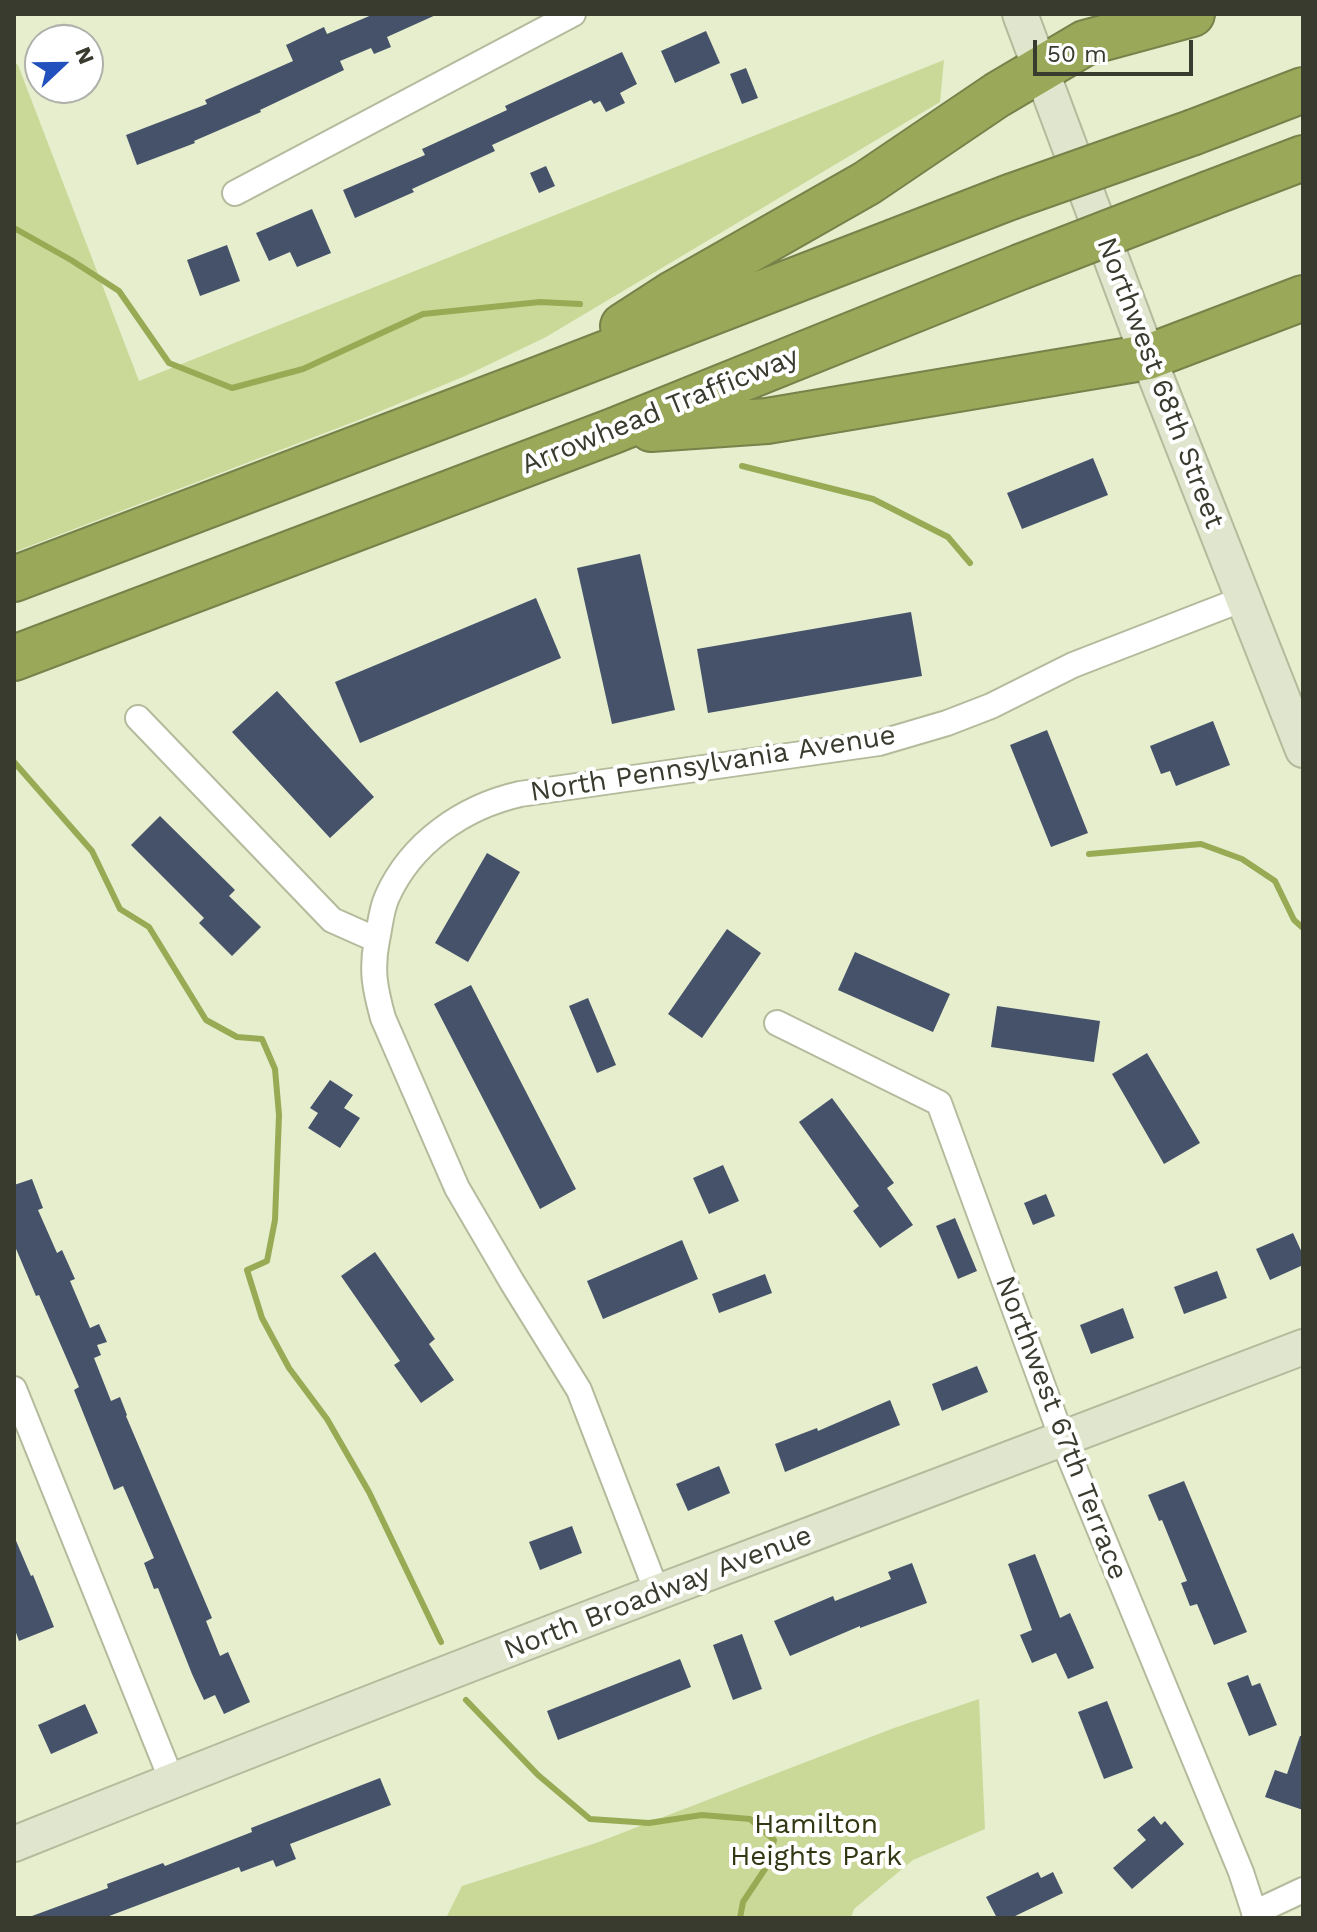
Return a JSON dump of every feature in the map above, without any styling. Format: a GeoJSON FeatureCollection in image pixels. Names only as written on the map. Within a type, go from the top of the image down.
{"type":"FeatureCollection","features":[{"type":"Feature","properties":{"kind":"highway"},"geometry":{"type":"LineString","coordinates":[[542,378],[674,293],[867,183],[959,120],[1085,43],[1192,14]]}},
{"type":"Feature","properties":{"kind":"highway"},"geometry":{"type":"LineString","coordinates":[[14,579],[1010,197],[1303,90]]}},
{"type":"Feature","properties":{"kind":"highway","name":"Arrowhead Trafficway"},"geometry":{"type":"LineString","coordinates":[[14,658],[613,431],[1020,267],[1303,158]]}},
{"type":"Feature","properties":{"kind":"highway"},"geometry":{"type":"LineString","coordinates":[[613,431],[767,421],[1148,357],[1303,298]]}},
{"type":"Feature","properties":{"kind":"street"},"geometry":{"type":"LineString","coordinates":[[235,193],[573,14]]}},
{"type":"Feature","properties":{"kind":"street","name":"Northwest 68th Street"},"geometry":{"type":"LineString","coordinates":[[1020,14],[1148,357],[1303,750]]}},
{"type":"Feature","properties":{"kind":"street","name":"North Pennsylvania Avenue"},"geometry":{"type":"LineString","coordinates":[[657,1592],[579,1390],[457,1188],[383,1018],[375,989],[373,959],[386,899],[411,858],[434,835],[474,809],[505,797],[879,743],[991,706],[1073,665],[1243,599]]}},
{"type":"Feature","properties":{"kind":"street"},"geometry":{"type":"LineString","coordinates":[[138,718],[332,920],[377,940]]}},
{"type":"Feature","properties":{"kind":"street","name":"Northwest 67th Terrace"},"geometry":{"type":"LineString","coordinates":[[777,1023],[939,1103],[1063,1441],[1241,1872],[1255,1916]]}},
{"type":"Feature","properties":{"kind":"street","name":"North Broadway Avenue"},"geometry":{"type":"LineString","coordinates":[[14,1844],[657,1592],[1063,1441],[1303,1347]]}},
{"type":"Feature","properties":{"kind":"street"},"geometry":{"type":"LineString","coordinates":[[14,1389],[172,1781]]}},
{"type":"Feature","properties":{"kind":"street"},"geometry":{"type":"LineString","coordinates":[[1255,1916],[1303,1890]]}},
{"type":"Feature","properties":{"kind":"green space"},"geometry":{"type":"Polygon","coordinates":[[[944,60],[940,102],[546,337],[465,376],[364,418],[14,552],[14,62],[24,81],[24,104],[33,104],[139,381],[944,60]]]}},
{"type":"Feature","properties":{"kind":"green space","name":"Hamilton Heights Park"},"geometry":{"type":"Polygon","coordinates":[[[979,1699],[985,1829],[913,1860],[854,1909],[851,1918],[446,1918],[462,1886],[596,1843],[894,1728],[979,1699]]]}},
{"type":"Feature","properties":{"kind":"building"},"geometry":{"type":"Polygon","coordinates":[[[374,14],[438,14],[387,37],[391,47],[374,54],[371,48],[340,61],[344,70],[195,143],[137,165],[126,135],[207,104],[205,100],[293,61],[286,45],[324,27],[327,34],[374,14]]]}},
{"type":"Feature","properties":{"kind":"building"},"geometry":{"type":"Polygon","coordinates":[[[706,31],[720,63],[675,83],[661,51],[706,31]]]}},
{"type":"Feature","properties":{"kind":"building"},"geometry":{"type":"Polygon","coordinates":[[[622,52],[637,84],[620,93],[625,103],[606,112],[600,101],[594,104],[591,100],[492,145],[495,151],[355,218],[343,190],[425,155],[422,149],[507,110],[505,106],[622,52]]]}},
{"type":"Feature","properties":{"kind":"building"},"geometry":{"type":"Polygon","coordinates":[[[746,68],[758,98],[742,104],[730,74],[746,68]]]}},
{"type":"Feature","properties":{"kind":"building"},"geometry":{"type":"Polygon","coordinates":[[[546,166],[555,186],[539,193],[530,173],[546,166]]]}},
{"type":"Feature","properties":{"kind":"building"},"geometry":{"type":"Polygon","coordinates":[[[312,209],[331,253],[297,267],[290,252],[269,261],[256,233],[312,209]]]}},
{"type":"Feature","properties":{"kind":"building"},"geometry":{"type":"Polygon","coordinates":[[[227,245],[240,281],[200,296],[187,260],[227,245]]]}},
{"type":"Feature","properties":{"kind":"building"},"geometry":{"type":"Polygon","coordinates":[[[1093,458],[1108,495],[1022,529],[1007,493],[1093,458]]]}},
{"type":"Feature","properties":{"kind":"building"},"geometry":{"type":"Polygon","coordinates":[[[640,554],[675,710],[612,724],[577,568],[640,554]]]}},
{"type":"Feature","properties":{"kind":"building"},"geometry":{"type":"Polygon","coordinates":[[[536,598],[561,658],[360,743],[335,682],[536,598]]]}},
{"type":"Feature","properties":{"kind":"building"},"geometry":{"type":"Polygon","coordinates":[[[911,612],[922,676],[708,713],[697,649],[911,612]]]}},
{"type":"Feature","properties":{"kind":"building"},"geometry":{"type":"Polygon","coordinates":[[[277,691],[374,797],[330,838],[232,732],[277,691]]]}},
{"type":"Feature","properties":{"kind":"building"},"geometry":{"type":"Polygon","coordinates":[[[1213,721],[1230,765],[1176,786],[1170,771],[1161,774],[1150,746],[1213,721]]]}},
{"type":"Feature","properties":{"kind":"building"},"geometry":{"type":"Polygon","coordinates":[[[1047,730],[1088,833],[1051,847],[1010,745],[1047,730]]]}},
{"type":"Feature","properties":{"kind":"building"},"geometry":{"type":"Polygon","coordinates":[[[160,816],[235,890],[229,896],[261,927],[232,956],[199,923],[204,918],[131,845],[160,816]]]}},
{"type":"Feature","properties":{"kind":"building"},"geometry":{"type":"Polygon","coordinates":[[[487,853],[520,872],[468,962],[435,943],[487,853]]]}},
{"type":"Feature","properties":{"kind":"building"},"geometry":{"type":"Polygon","coordinates":[[[727,929],[761,953],[702,1038],[668,1014],[727,929]]]}},
{"type":"Feature","properties":{"kind":"building"},"geometry":{"type":"Polygon","coordinates":[[[855,952],[950,994],[933,1032],[838,990],[855,952]]]}},
{"type":"Feature","properties":{"kind":"building"},"geometry":{"type":"Polygon","coordinates":[[[471,985],[576,1189],[540,1209],[434,1004],[471,985]]]}},
{"type":"Feature","properties":{"kind":"building"},"geometry":{"type":"Polygon","coordinates":[[[588,998],[616,1065],[597,1073],[569,1006],[588,998]]]}},
{"type":"Feature","properties":{"kind":"building"},"geometry":{"type":"Polygon","coordinates":[[[997,1006],[1100,1021],[1094,1062],[991,1047],[997,1006]]]}},
{"type":"Feature","properties":{"kind":"building"},"geometry":{"type":"Polygon","coordinates":[[[1147,1053],[1200,1143],[1164,1164],[1112,1074],[1147,1053]]]}},
{"type":"Feature","properties":{"kind":"building"},"geometry":{"type":"Polygon","coordinates":[[[330,1080],[353,1095],[344,1108],[360,1118],[340,1148],[308,1128],[318,1113],[310,1108],[330,1080]]]}},
{"type":"Feature","properties":{"kind":"building"},"geometry":{"type":"Polygon","coordinates":[[[832,1098],[894,1183],[887,1188],[913,1225],[880,1248],[853,1211],[859,1206],[799,1122],[832,1098]]]}},
{"type":"Feature","properties":{"kind":"building"},"geometry":{"type":"Polygon","coordinates":[[[723,1165],[739,1201],[709,1214],[693,1178],[723,1165]]]}},
{"type":"Feature","properties":{"kind":"building"},"geometry":{"type":"Polygon","coordinates":[[[32,1179],[43,1208],[38,1210],[57,1253],[62,1250],[75,1279],[70,1281],[90,1328],[99,1324],[107,1342],[97,1345],[101,1355],[94,1358],[111,1401],[120,1397],[212,1618],[206,1621],[220,1656],[228,1652],[250,1702],[224,1714],[215,1695],[204,1700],[158,1588],[154,1589],[144,1563],[154,1558],[123,1486],[114,1490],[74,1390],[79,1387],[14,1244],[14,1185],[32,1179]]]}},
{"type":"Feature","properties":{"kind":"building"},"geometry":{"type":"Polygon","coordinates":[[[1046,1194],[1055,1216],[1033,1225],[1024,1203],[1046,1194]]]}},
{"type":"Feature","properties":{"kind":"building"},"geometry":{"type":"Polygon","coordinates":[[[955,1218],[977,1271],[958,1279],[936,1226],[955,1218]]]}},
{"type":"Feature","properties":{"kind":"building"},"geometry":{"type":"Polygon","coordinates":[[[1293,1233],[1303,1255],[1303,1265],[1270,1280],[1256,1249],[1293,1233]]]}},
{"type":"Feature","properties":{"kind":"building"},"geometry":{"type":"Polygon","coordinates":[[[682,1240],[698,1279],[603,1319],[587,1281],[682,1240]]]}},
{"type":"Feature","properties":{"kind":"building"},"geometry":{"type":"Polygon","coordinates":[[[375,1252],[435,1339],[429,1344],[454,1380],[421,1403],[394,1365],[400,1361],[341,1276],[375,1252]]]}},
{"type":"Feature","properties":{"kind":"building"},"geometry":{"type":"Polygon","coordinates":[[[1217,1271],[1227,1298],[1184,1314],[1174,1287],[1217,1271]]]}},
{"type":"Feature","properties":{"kind":"building"},"geometry":{"type":"Polygon","coordinates":[[[765,1274],[772,1293],[719,1313],[712,1294],[765,1274]]]}},
{"type":"Feature","properties":{"kind":"building"},"geometry":{"type":"Polygon","coordinates":[[[1123,1308],[1134,1338],[1091,1354],[1080,1325],[1123,1308]]]}},
{"type":"Feature","properties":{"kind":"building"},"geometry":{"type":"Polygon","coordinates":[[[977,1366],[988,1392],[942,1411],[932,1384],[977,1366]]]}},
{"type":"Feature","properties":{"kind":"building"},"geometry":{"type":"Polygon","coordinates":[[[890,1400],[900,1425],[785,1472],[775,1444],[817,1428],[818,1431],[890,1400]]]}},
{"type":"Feature","properties":{"kind":"building"},"geometry":{"type":"Polygon","coordinates":[[[719,1466],[730,1493],[688,1511],[676,1484],[719,1466]]]}},
{"type":"Feature","properties":{"kind":"building"},"geometry":{"type":"Polygon","coordinates":[[[1184,1481],[1247,1632],[1214,1645],[1197,1604],[1190,1606],[1181,1583],[1187,1581],[1162,1520],[1159,1521],[1148,1495],[1184,1481]]]}},
{"type":"Feature","properties":{"kind":"building"},"geometry":{"type":"Polygon","coordinates":[[[572,1526],[582,1553],[540,1570],[529,1542],[572,1526]]]}},
{"type":"Feature","properties":{"kind":"building"},"geometry":{"type":"Polygon","coordinates":[[[14,1536],[54,1627],[19,1641],[14,1627],[14,1536]]]}},
{"type":"Feature","properties":{"kind":"building"},"geometry":{"type":"Polygon","coordinates":[[[1035,1554],[1060,1618],[1070,1613],[1094,1668],[1068,1679],[1056,1653],[1032,1663],[1020,1635],[1032,1630],[1008,1564],[1035,1554]]]}},
{"type":"Feature","properties":{"kind":"building"},"geometry":{"type":"Polygon","coordinates":[[[912,1563],[927,1603],[860,1626],[790,1656],[774,1621],[833,1596],[835,1601],[891,1579],[888,1572],[912,1563]]]}},
{"type":"Feature","properties":{"kind":"building"},"geometry":{"type":"Polygon","coordinates":[[[742,1634],[762,1689],[733,1700],[713,1645],[742,1634]]]}},
{"type":"Feature","properties":{"kind":"building"},"geometry":{"type":"Polygon","coordinates":[[[680,1659],[691,1687],[558,1740],[547,1711],[680,1659]]]}},
{"type":"Feature","properties":{"kind":"building"},"geometry":{"type":"Polygon","coordinates":[[[1248,1675],[1252,1686],[1260,1683],[1277,1725],[1249,1736],[1227,1683],[1248,1675]]]}},
{"type":"Feature","properties":{"kind":"building"},"geometry":{"type":"Polygon","coordinates":[[[1107,1701],[1133,1768],[1104,1779],[1078,1712],[1107,1701]]]}},
{"type":"Feature","properties":{"kind":"building"},"geometry":{"type":"Polygon","coordinates":[[[85,1704],[98,1733],[51,1754],[38,1725],[85,1704]]]}},
{"type":"Feature","properties":{"kind":"building"},"geometry":{"type":"Polygon","coordinates":[[[1300,1736],[1303,1736],[1303,1810],[1265,1797],[1275,1770],[1287,1774],[1300,1736]]]}},
{"type":"Feature","properties":{"kind":"building"},"geometry":{"type":"Polygon","coordinates":[[[380,1778],[391,1805],[290,1844],[296,1859],[276,1867],[273,1860],[241,1872],[239,1867],[104,1918],[32,1918],[108,1888],[107,1884],[163,1863],[165,1866],[252,1832],[251,1828],[380,1778]]]}},
{"type":"Feature","properties":{"kind":"building"},"geometry":{"type":"Polygon","coordinates":[[[1154,1816],[1161,1825],[1165,1821],[1184,1844],[1132,1889],[1113,1868],[1146,1840],[1137,1830],[1154,1816]]]}},
{"type":"Feature","properties":{"kind":"building"},"geometry":{"type":"Polygon","coordinates":[[[1038,1872],[1041,1878],[1053,1872],[1063,1893],[1011,1918],[997,1918],[986,1897],[1038,1872]]]}},
{"type":"Feature","properties":{"kind":"waterway"},"geometry":{"type":"LineString","coordinates":[[14,228],[119,291],[169,363],[232,388],[303,369],[423,314],[540,302],[580,304]]}},
{"type":"Feature","properties":{"kind":"waterway"},"geometry":{"type":"LineString","coordinates":[[742,466],[873,499],[948,537],[970,563]]}},
{"type":"Feature","properties":{"kind":"waterway"},"geometry":{"type":"LineString","coordinates":[[14,762],[92,851],[120,909],[149,927],[206,1020],[237,1037],[262,1039],[275,1069],[279,1115],[275,1220],[267,1261],[247,1270],[262,1318],[289,1368],[327,1419],[369,1492],[441,1642]]}},
{"type":"Feature","properties":{"kind":"waterway"},"geometry":{"type":"LineString","coordinates":[[1089,854],[1201,844],[1242,859],[1275,881],[1294,920],[1303,928]]}},
{"type":"Feature","properties":{"kind":"waterway"},"geometry":{"type":"LineString","coordinates":[[466,1700],[538,1775],[590,1819],[649,1823],[702,1815],[750,1819],[774,1840],[765,1869],[743,1902],[740,1918]]}}]}
